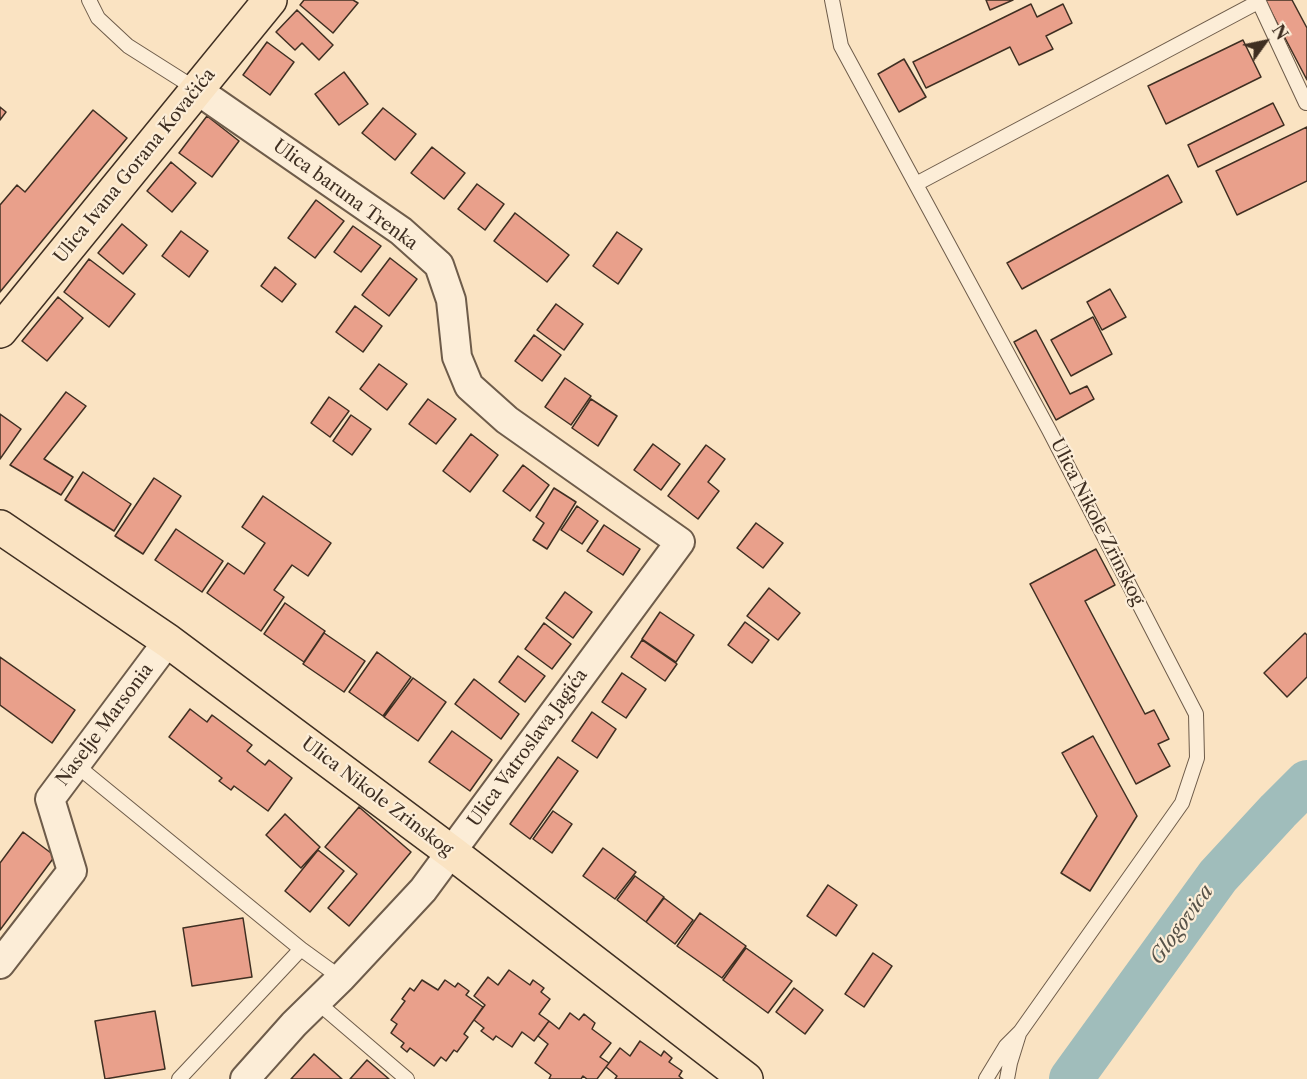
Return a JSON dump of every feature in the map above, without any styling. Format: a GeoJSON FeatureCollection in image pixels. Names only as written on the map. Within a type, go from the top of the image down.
{"type":"FeatureCollection","features":[{"type":"Feature","properties":{"kind":"main road","name":"Ulica Ivana Gorana Kovačića"},"geometry":{"type":"LineString","coordinates":[[0,331],[270,0]]}},
{"type":"Feature","properties":{"kind":"main road","name":"Ulica Nikole Zrinskog"},"geometry":{"type":"LineString","coordinates":[[0,527],[168,641],[451,852],[746,1079]]}},
{"type":"Feature","properties":{"kind":"street","name":"Ulica baruna Trenka"},"geometry":{"type":"LineString","coordinates":[[197,90],[401,231],[439,265],[451,300],[458,357],[469,386],[507,420],[680,542]]}},
{"type":"Feature","properties":{"kind":"street","name":"Ulica Vatroslava Jagića"},"geometry":{"type":"LineString","coordinates":[[245,1079],[294,1024],[341,978],[423,890],[680,542]]}},
{"type":"Feature","properties":{"kind":"street","name":"Naselje Marsonia"},"geometry":{"type":"LineString","coordinates":[[0,964],[72,871],[50,799],[168,641]]}},
{"type":"Feature","properties":{"kind":"lane"},"geometry":{"type":"LineString","coordinates":[[89,0],[98,18],[128,46],[197,90]]}},
{"type":"Feature","properties":{"kind":"lane","name":"Ulica Nikole Zrinskog"},"geometry":{"type":"LineString","coordinates":[[832,0],[841,46],[1049,430],[1196,714],[1197,758],[1182,803],[1020,1032],[1006,1046],[986,1079]]}},
{"type":"Feature","properties":{"kind":"lane"},"geometry":{"type":"LineString","coordinates":[[916,184],[1258,1],[1306,103]]}},
{"type":"Feature","properties":{"kind":"lane"},"geometry":{"type":"LineString","coordinates":[[76,765],[301,949],[341,978]]}},
{"type":"Feature","properties":{"kind":"lane"},"geometry":{"type":"LineString","coordinates":[[179,1079],[301,949]]}},
{"type":"Feature","properties":{"kind":"lane"},"geometry":{"type":"LineString","coordinates":[[317,1002],[406,1079]]}},
{"type":"Feature","properties":{"kind":"lane","name":"Ulica Nikole Zrinskog"},"geometry":{"type":"LineString","coordinates":[[1007,1079],[1020,1032]]}},
{"type":"Feature","properties":{"kind":"building"},"geometry":{"type":"Polygon","coordinates":[[[304,0],[353,0],[358,3],[333,33],[300,5],[304,0]]]}},
{"type":"Feature","properties":{"kind":"building"},"geometry":{"type":"Polygon","coordinates":[[[986,0],[1013,0],[990,10],[986,0]]]}},
{"type":"Feature","properties":{"kind":"building"},"geometry":{"type":"Polygon","coordinates":[[[1265,0],[1292,0],[1307,28],[1307,80],[1265,0]]]}},
{"type":"Feature","properties":{"kind":"building"},"geometry":{"type":"Polygon","coordinates":[[[1031,4],[1037,17],[1063,4],[1072,23],[1046,36],[1053,49],[1019,65],[1010,47],[926,88],[913,62],[1031,4]]]}},
{"type":"Feature","properties":{"kind":"building"},"geometry":{"type":"Polygon","coordinates":[[[297,10],[333,45],[319,60],[302,43],[295,50],[276,32],[297,10]]]}},
{"type":"Feature","properties":{"kind":"building"},"geometry":{"type":"Polygon","coordinates":[[[1243,40],[1261,77],[1166,124],[1148,86],[1243,40]]]}},
{"type":"Feature","properties":{"kind":"building"},"geometry":{"type":"Polygon","coordinates":[[[267,42],[294,62],[270,95],[243,75],[267,42]]]}},
{"type":"Feature","properties":{"kind":"building"},"geometry":{"type":"Polygon","coordinates":[[[904,59],[926,97],[899,112],[878,74],[904,59]]]}},
{"type":"Feature","properties":{"kind":"building"},"geometry":{"type":"Polygon","coordinates":[[[344,72],[368,104],[339,125],[315,94],[344,72]]]}},
{"type":"Feature","properties":{"kind":"building"},"geometry":{"type":"Polygon","coordinates":[[[1273,103],[1284,125],[1198,167],[1188,145],[1273,103]]]}},
{"type":"Feature","properties":{"kind":"building"},"geometry":{"type":"Polygon","coordinates":[[[0,107],[6,112],[0,120],[0,107]]]}},
{"type":"Feature","properties":{"kind":"building"},"geometry":{"type":"Polygon","coordinates":[[[383,108],[416,134],[395,160],[362,133],[383,108]]]}},
{"type":"Feature","properties":{"kind":"building"},"geometry":{"type":"Polygon","coordinates":[[[93,110],[127,138],[0,292],[0,205],[17,185],[25,192],[93,110]]]}},
{"type":"Feature","properties":{"kind":"building"},"geometry":{"type":"Polygon","coordinates":[[[207,116],[239,141],[212,177],[179,153],[207,116]]]}},
{"type":"Feature","properties":{"kind":"building"},"geometry":{"type":"Polygon","coordinates":[[[1307,127],[1307,181],[1237,215],[1216,171],[1307,127]]]}},
{"type":"Feature","properties":{"kind":"building"},"geometry":{"type":"Polygon","coordinates":[[[432,147],[465,173],[444,199],[411,173],[432,147]]]}},
{"type":"Feature","properties":{"kind":"building"},"geometry":{"type":"Polygon","coordinates":[[[171,162],[196,183],[172,212],[147,191],[171,162]]]}},
{"type":"Feature","properties":{"kind":"building"},"geometry":{"type":"Polygon","coordinates":[[[1168,175],[1182,202],[1022,289],[1007,263],[1168,175]]]}},
{"type":"Feature","properties":{"kind":"building"},"geometry":{"type":"Polygon","coordinates":[[[477,184],[504,204],[485,230],[458,209],[477,184]]]}},
{"type":"Feature","properties":{"kind":"building"},"geometry":{"type":"Polygon","coordinates":[[[316,200],[344,221],[315,258],[288,238],[316,200]]]}},
{"type":"Feature","properties":{"kind":"building"},"geometry":{"type":"Polygon","coordinates":[[[515,213],[569,255],[547,282],[494,241],[515,213]]]}},
{"type":"Feature","properties":{"kind":"building"},"geometry":{"type":"Polygon","coordinates":[[[122,224],[147,245],[123,274],[98,253],[122,224]]]}},
{"type":"Feature","properties":{"kind":"building"},"geometry":{"type":"Polygon","coordinates":[[[353,226],[381,246],[361,272],[334,252],[353,226]]]}},
{"type":"Feature","properties":{"kind":"building"},"geometry":{"type":"Polygon","coordinates":[[[181,231],[208,251],[189,277],[162,256],[181,231]]]}},
{"type":"Feature","properties":{"kind":"building"},"geometry":{"type":"Polygon","coordinates":[[[617,232],[642,249],[618,284],[593,266],[617,232]]]}},
{"type":"Feature","properties":{"kind":"building"},"geometry":{"type":"Polygon","coordinates":[[[390,258],[417,279],[389,316],[362,295],[390,258]]]}},
{"type":"Feature","properties":{"kind":"building"},"geometry":{"type":"Polygon","coordinates":[[[89,259],[135,294],[109,327],[64,292],[89,259]]]}},
{"type":"Feature","properties":{"kind":"building"},"geometry":{"type":"Polygon","coordinates":[[[275,267],[296,284],[282,302],[261,286],[275,267]]]}},
{"type":"Feature","properties":{"kind":"building"},"geometry":{"type":"Polygon","coordinates":[[[1110,289],[1126,317],[1102,330],[1087,302],[1110,289]]]}},
{"type":"Feature","properties":{"kind":"building"},"geometry":{"type":"Polygon","coordinates":[[[58,297],[83,318],[47,361],[22,341],[58,297]]]}},
{"type":"Feature","properties":{"kind":"building"},"geometry":{"type":"Polygon","coordinates":[[[556,304],[583,324],[564,350],[537,330],[556,304]]]}},
{"type":"Feature","properties":{"kind":"building"},"geometry":{"type":"Polygon","coordinates":[[[355,306],[382,326],[363,352],[336,332],[355,306]]]}},
{"type":"Feature","properties":{"kind":"building"},"geometry":{"type":"Polygon","coordinates":[[[1093,317],[1112,354],[1071,376],[1051,340],[1093,317]]]}},
{"type":"Feature","properties":{"kind":"building"},"geometry":{"type":"Polygon","coordinates":[[[1036,330],[1070,394],[1087,386],[1094,399],[1056,420],[1014,342],[1036,330]]]}},
{"type":"Feature","properties":{"kind":"building"},"geometry":{"type":"Polygon","coordinates":[[[534,335],[561,355],[542,381],[515,361],[534,335]]]}},
{"type":"Feature","properties":{"kind":"building"},"geometry":{"type":"Polygon","coordinates":[[[379,364],[407,384],[387,410],[360,389],[379,364]]]}},
{"type":"Feature","properties":{"kind":"building"},"geometry":{"type":"Polygon","coordinates":[[[565,378],[591,396],[571,425],[545,407],[565,378]]]}},
{"type":"Feature","properties":{"kind":"building"},"geometry":{"type":"Polygon","coordinates":[[[66,392],[86,406],[44,459],[73,477],[61,495],[10,465],[66,392]]]}},
{"type":"Feature","properties":{"kind":"building"},"geometry":{"type":"Polygon","coordinates":[[[329,397],[349,411],[330,437],[311,423],[329,397]]]}},
{"type":"Feature","properties":{"kind":"building"},"geometry":{"type":"Polygon","coordinates":[[[428,399],[456,419],[436,444],[409,424],[428,399]]]}},
{"type":"Feature","properties":{"kind":"building"},"geometry":{"type":"Polygon","coordinates":[[[591,399],[617,416],[598,446],[572,428],[591,399]]]}},
{"type":"Feature","properties":{"kind":"building"},"geometry":{"type":"Polygon","coordinates":[[[0,414],[21,429],[0,459],[0,414]]]}},
{"type":"Feature","properties":{"kind":"building"},"geometry":{"type":"Polygon","coordinates":[[[351,415],[371,429],[352,455],[333,441],[351,415]]]}},
{"type":"Feature","properties":{"kind":"building"},"geometry":{"type":"Polygon","coordinates":[[[471,434],[498,455],[470,492],[443,471],[471,434]]]}},
{"type":"Feature","properties":{"kind":"building"},"geometry":{"type":"Polygon","coordinates":[[[653,444],[680,464],[661,490],[634,470],[653,444]]]}},
{"type":"Feature","properties":{"kind":"building"},"geometry":{"type":"Polygon","coordinates":[[[706,445],[725,459],[708,482],[719,491],[698,519],[668,496],[706,445]]]}},
{"type":"Feature","properties":{"kind":"building"},"geometry":{"type":"Polygon","coordinates":[[[523,465],[549,485],[530,511],[503,491],[523,465]]]}},
{"type":"Feature","properties":{"kind":"building"},"geometry":{"type":"Polygon","coordinates":[[[83,472],[131,504],[114,531],[65,500],[83,472]]]}},
{"type":"Feature","properties":{"kind":"building"},"geometry":{"type":"Polygon","coordinates":[[[154,478],[181,496],[143,554],[115,536],[154,478]]]}},
{"type":"Feature","properties":{"kind":"building"},"geometry":{"type":"Polygon","coordinates":[[[554,488],[576,502],[547,549],[533,540],[544,523],[536,517],[554,488]]]}},
{"type":"Feature","properties":{"kind":"building"},"geometry":{"type":"Polygon","coordinates":[[[263,496],[331,543],[308,576],[292,565],[274,590],[284,597],[261,631],[207,593],[228,563],[244,574],[265,543],[242,527],[263,496]]]}},
{"type":"Feature","properties":{"kind":"building"},"geometry":{"type":"Polygon","coordinates":[[[577,506],[598,521],[582,544],[561,530],[577,506]]]}},
{"type":"Feature","properties":{"kind":"building"},"geometry":{"type":"Polygon","coordinates":[[[756,523],[783,543],[763,568],[737,548],[756,523]]]}},
{"type":"Feature","properties":{"kind":"building"},"geometry":{"type":"Polygon","coordinates":[[[604,525],[640,549],[623,575],[587,551],[604,525]]]}},
{"type":"Feature","properties":{"kind":"building"},"geometry":{"type":"Polygon","coordinates":[[[176,529],[223,561],[202,592],[155,560],[176,529]]]}},
{"type":"Feature","properties":{"kind":"building"},"geometry":{"type":"Polygon","coordinates":[[[1096,549],[1115,585],[1085,601],[1145,714],[1154,710],[1169,739],[1158,744],[1170,766],[1136,784],[1030,584],[1096,549]]]}},
{"type":"Feature","properties":{"kind":"building"},"geometry":{"type":"Polygon","coordinates":[[[769,588],[800,613],[778,640],[747,616],[769,588]]]}},
{"type":"Feature","properties":{"kind":"building"},"geometry":{"type":"Polygon","coordinates":[[[565,592],[592,612],[573,638],[546,618],[565,592]]]}},
{"type":"Feature","properties":{"kind":"building"},"geometry":{"type":"Polygon","coordinates":[[[285,603],[325,631],[304,662],[264,634],[285,603]]]}},
{"type":"Feature","properties":{"kind":"building"},"geometry":{"type":"Polygon","coordinates":[[[660,612],[694,635],[676,662],[642,639],[660,612]]]}},
{"type":"Feature","properties":{"kind":"building"},"geometry":{"type":"Polygon","coordinates":[[[745,622],[769,640],[752,663],[728,645],[745,622]]]}},
{"type":"Feature","properties":{"kind":"building"},"geometry":{"type":"Polygon","coordinates":[[[544,623],[571,644],[552,669],[525,649],[544,623]]]}},
{"type":"Feature","properties":{"kind":"building"},"geometry":{"type":"Polygon","coordinates":[[[324,633],[365,661],[344,692],[303,664],[324,633]]]}},
{"type":"Feature","properties":{"kind":"building"},"geometry":{"type":"Polygon","coordinates":[[[1305,633],[1307,635],[1307,677],[1287,697],[1264,673],[1305,633]]]}},
{"type":"Feature","properties":{"kind":"building"},"geometry":{"type":"Polygon","coordinates":[[[642,640],[677,664],[665,681],[631,657],[642,640]]]}},
{"type":"Feature","properties":{"kind":"building"},"geometry":{"type":"Polygon","coordinates":[[[377,652],[411,677],[383,716],[349,692],[377,652]]]}},
{"type":"Feature","properties":{"kind":"building"},"geometry":{"type":"Polygon","coordinates":[[[518,656],[545,676],[525,702],[499,682],[518,656]]]}},
{"type":"Feature","properties":{"kind":"building"},"geometry":{"type":"Polygon","coordinates":[[[0,657],[75,710],[52,743],[0,705],[0,657]]]}},
{"type":"Feature","properties":{"kind":"building"},"geometry":{"type":"Polygon","coordinates":[[[622,673],[646,689],[626,718],[602,702],[622,673]]]}},
{"type":"Feature","properties":{"kind":"building"},"geometry":{"type":"Polygon","coordinates":[[[413,678],[446,702],[418,741],[384,717],[413,678]]]}},
{"type":"Feature","properties":{"kind":"building"},"geometry":{"type":"Polygon","coordinates":[[[474,679],[519,714],[501,739],[455,704],[474,679]]]}},
{"type":"Feature","properties":{"kind":"building"},"geometry":{"type":"Polygon","coordinates":[[[190,709],[207,722],[212,715],[252,745],[247,751],[265,765],[269,760],[292,778],[268,811],[234,786],[231,790],[219,781],[222,778],[169,737],[190,709]]]}},
{"type":"Feature","properties":{"kind":"building"},"geometry":{"type":"Polygon","coordinates":[[[592,712],[616,729],[597,758],[572,741],[592,712]]]}},
{"type":"Feature","properties":{"kind":"building"},"geometry":{"type":"Polygon","coordinates":[[[452,731],[492,760],[470,791],[429,762],[452,731]]]}},
{"type":"Feature","properties":{"kind":"building"},"geometry":{"type":"Polygon","coordinates":[[[1093,736],[1137,816],[1090,891],[1061,873],[1097,816],[1062,753],[1093,736]]]}},
{"type":"Feature","properties":{"kind":"building"},"geometry":{"type":"Polygon","coordinates":[[[558,757],[578,771],[530,839],[510,824],[558,757]]]}},
{"type":"Feature","properties":{"kind":"building"},"geometry":{"type":"Polygon","coordinates":[[[359,807],[411,852],[349,926],[328,908],[357,874],[325,847],[359,807]]]}},
{"type":"Feature","properties":{"kind":"building"},"geometry":{"type":"Polygon","coordinates":[[[553,811],[572,824],[552,853],[533,839],[553,811]]]}},
{"type":"Feature","properties":{"kind":"building"},"geometry":{"type":"Polygon","coordinates":[[[285,814],[320,847],[301,868],[266,835],[285,814]]]}},
{"type":"Feature","properties":{"kind":"building"},"geometry":{"type":"Polygon","coordinates":[[[23,832],[55,856],[0,930],[0,863],[23,832]]]}},
{"type":"Feature","properties":{"kind":"building"},"geometry":{"type":"Polygon","coordinates":[[[603,848],[636,872],[615,899],[583,876],[603,848]]]}},
{"type":"Feature","properties":{"kind":"building"},"geometry":{"type":"Polygon","coordinates":[[[318,850],[344,871],[310,912],[285,891],[318,850]]]}},
{"type":"Feature","properties":{"kind":"building"},"geometry":{"type":"Polygon","coordinates":[[[635,876],[664,897],[646,922],[617,900],[635,876]]]}},
{"type":"Feature","properties":{"kind":"building"},"geometry":{"type":"Polygon","coordinates":[[[828,885],[857,905],[836,936],[807,916],[828,885]]]}},
{"type":"Feature","properties":{"kind":"building"},"geometry":{"type":"Polygon","coordinates":[[[664,898],[693,920],[675,944],[646,922],[664,898]]]}},
{"type":"Feature","properties":{"kind":"building"},"geometry":{"type":"Polygon","coordinates":[[[700,913],[746,946],[722,978],[677,946],[700,913]]]}},
{"type":"Feature","properties":{"kind":"building"},"geometry":{"type":"Polygon","coordinates":[[[243,918],[252,977],[192,986],[183,928],[243,918]]]}},
{"type":"Feature","properties":{"kind":"building"},"geometry":{"type":"Polygon","coordinates":[[[746,948],[792,981],[768,1013],[723,980],[746,948]]]}},
{"type":"Feature","properties":{"kind":"building"},"geometry":{"type":"Polygon","coordinates":[[[873,953],[892,966],[864,1007],[845,994],[873,953]]]}},
{"type":"Feature","properties":{"kind":"building"},"geometry":{"type":"Polygon","coordinates":[[[509,970],[530,985],[533,980],[544,988],[541,992],[550,999],[539,1014],[549,1021],[534,1041],[522,1032],[512,1047],[496,1036],[493,1040],[481,1031],[484,1028],[474,1020],[485,1005],[474,996],[488,977],[498,985],[509,970]]]}},
{"type":"Feature","properties":{"kind":"building"},"geometry":{"type":"Polygon","coordinates":[[[422,980],[438,990],[445,980],[455,987],[458,983],[469,991],[466,995],[483,1007],[464,1034],[468,1037],[457,1052],[454,1050],[446,1061],[441,1057],[434,1066],[410,1048],[407,1052],[401,1047],[404,1043],[391,1033],[397,1024],[391,1020],[405,1001],[402,999],[410,988],[414,991],[422,980]]]}},
{"type":"Feature","properties":{"kind":"building"},"geometry":{"type":"Polygon","coordinates":[[[794,988],[823,1010],[805,1034],[776,1012],[794,988]]]}},
{"type":"Feature","properties":{"kind":"building"},"geometry":{"type":"Polygon","coordinates":[[[155,1011],[165,1069],[105,1079],[95,1021],[155,1011]]]}},
{"type":"Feature","properties":{"kind":"building"},"geometry":{"type":"Polygon","coordinates":[[[570,1013],[579,1020],[584,1014],[595,1023],[592,1029],[611,1043],[600,1057],[609,1063],[597,1079],[587,1079],[583,1076],[581,1079],[549,1079],[551,1075],[535,1063],[548,1044],[538,1036],[549,1021],[559,1029],[570,1013]]]}},
{"type":"Feature","properties":{"kind":"building"},"geometry":{"type":"Polygon","coordinates":[[[640,1041],[661,1056],[664,1051],[672,1058],[669,1062],[682,1071],[679,1076],[683,1079],[615,1079],[617,1076],[606,1067],[620,1048],[630,1056],[640,1041]]]}},
{"type":"Feature","properties":{"kind":"building"},"geometry":{"type":"Polygon","coordinates":[[[314,1054],[342,1079],[291,1079],[314,1054]]]}},
{"type":"Feature","properties":{"kind":"building"},"geometry":{"type":"Polygon","coordinates":[[[367,1060],[389,1079],[350,1079],[367,1060]]]}},
{"type":"Feature","properties":{"kind":"waterway","name":"Glogovica"},"geometry":{"type":"LineString","coordinates":[[1071,1079],[1218,876],[1307,782]]}}]}
